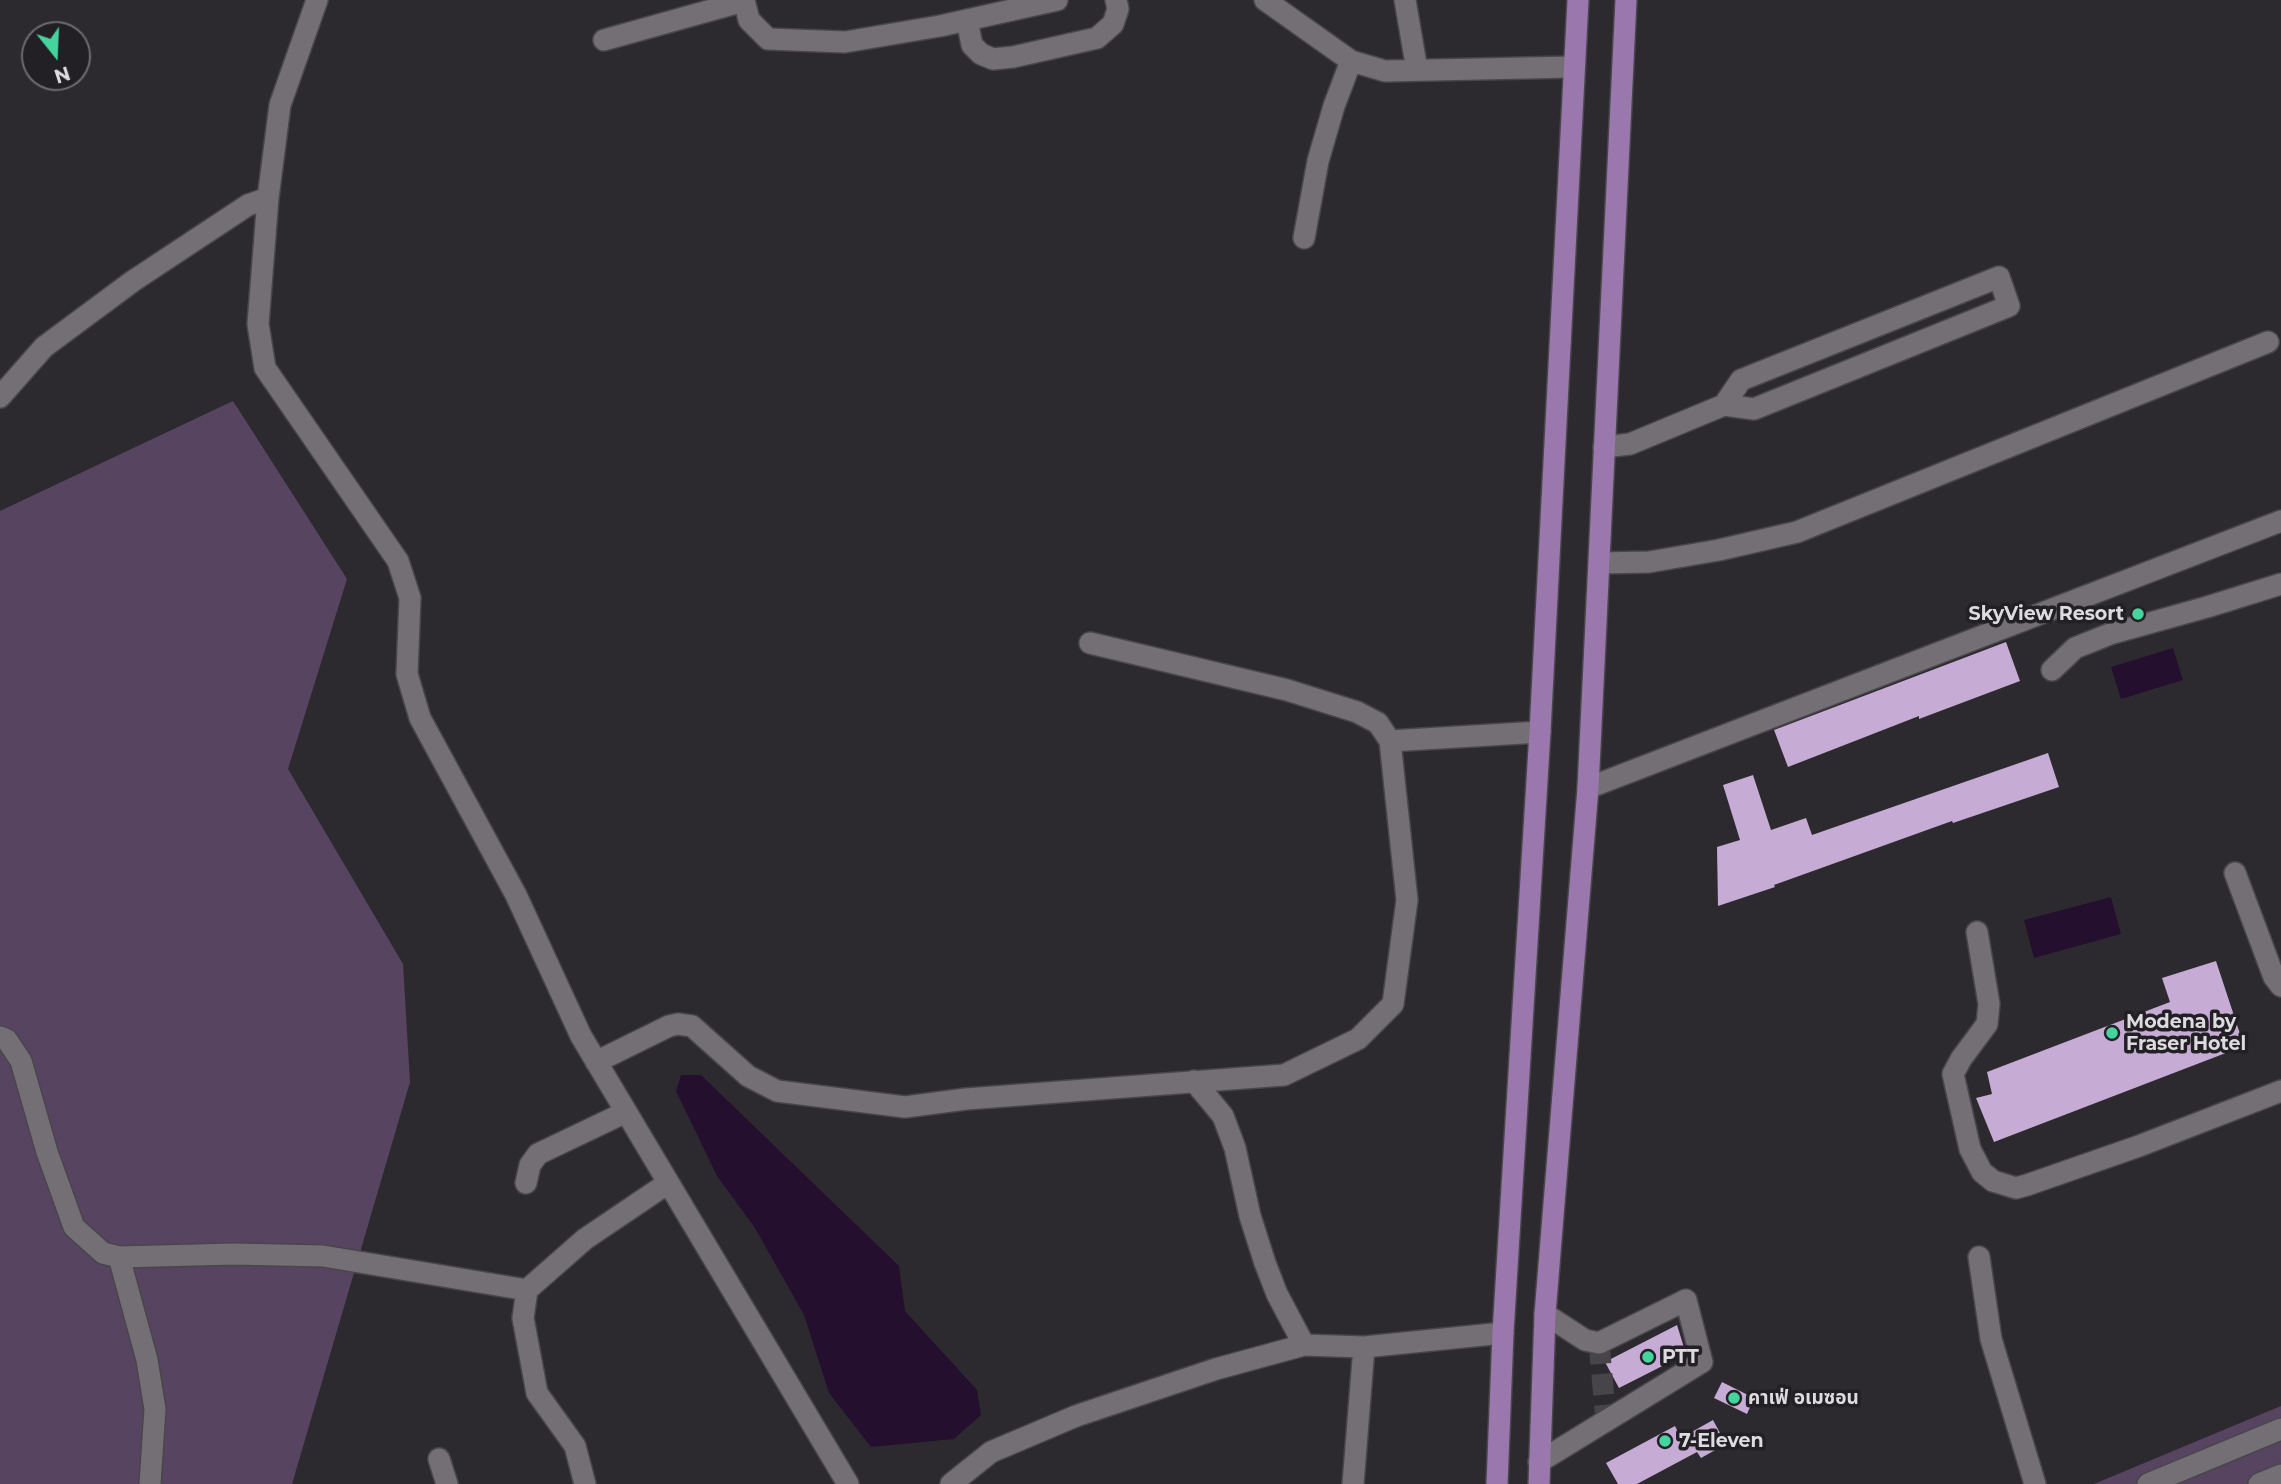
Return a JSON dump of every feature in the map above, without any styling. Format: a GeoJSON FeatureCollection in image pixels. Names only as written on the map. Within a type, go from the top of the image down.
{"type":"FeatureCollection","features":[{"type":"Feature","properties":{"kind":"main road"},"geometry":{"type":"LineString","coordinates":[[1497,1484],[1503,1333],[1540,732],[1578,0]]}},
{"type":"Feature","properties":{"kind":"main road"},"geometry":{"type":"LineString","coordinates":[[1538,1484],[1545,1314],[1588,788],[1626,0]]}},
{"type":"Feature","properties":{"kind":"street"},"geometry":{"type":"LineString","coordinates":[[317,0],[280,105],[268,198],[258,324],[265,368],[398,561],[410,598],[407,674],[420,718],[516,895],[581,1036],[603,1058],[626,1112],[848,1484]]}},
{"type":"Feature","properties":{"kind":"street"},"geometry":{"type":"LineString","coordinates":[[604,40],[744,1],[749,20],[768,39],[845,42],[967,20],[1057,0]]}},
{"type":"Feature","properties":{"kind":"street"},"geometry":{"type":"LineString","coordinates":[[967,20],[972,45],[993,60],[1097,38],[1113,24],[1118,9],[1116,0]]}},
{"type":"Feature","properties":{"kind":"street"},"geometry":{"type":"LineString","coordinates":[[1265,0],[1351,61],[1385,71],[1573,67]]}},
{"type":"Feature","properties":{"kind":"street"},"geometry":{"type":"LineString","coordinates":[[1405,0],[1417,71]]}},
{"type":"Feature","properties":{"kind":"street"},"geometry":{"type":"LineString","coordinates":[[1304,238],[1318,161],[1351,61]]}},
{"type":"Feature","properties":{"kind":"street"},"geometry":{"type":"LineString","coordinates":[[0,397],[44,347],[122,289],[248,205],[268,198]]}},
{"type":"Feature","properties":{"kind":"street"},"geometry":{"type":"LineString","coordinates":[[1604,447],[1630,444],[1724,405],[1754,409],[2009,306],[1999,277],[1741,380],[1724,405]]}},
{"type":"Feature","properties":{"kind":"street"},"geometry":{"type":"LineString","coordinates":[[1599,562],[1649,562],[1719,550],[1797,532],[2269,342]]}},
{"type":"Feature","properties":{"kind":"street"},"geometry":{"type":"LineString","coordinates":[[1588,788],[2281,521]]}},
{"type":"Feature","properties":{"kind":"street"},"geometry":{"type":"LineString","coordinates":[[2052,670],[2075,648],[2110,634],[2281,584]]}},
{"type":"Feature","properties":{"kind":"street"},"geometry":{"type":"LineString","coordinates":[[603,1058],[678,1024],[692,1026],[748,1076],[778,1091],[905,1107],[966,1099],[1284,1075],[1358,1039],[1393,1004],[1408,900],[1390,741],[1378,723],[1357,712],[1287,690],[1090,643]]}},
{"type":"Feature","properties":{"kind":"street"},"geometry":{"type":"LineString","coordinates":[[1390,741],[1540,732]]}},
{"type":"Feature","properties":{"kind":"street"},"geometry":{"type":"LineString","coordinates":[[2235,873],[2274,977],[2281,986]]}},
{"type":"Feature","properties":{"kind":"street"},"geometry":{"type":"LineString","coordinates":[[1977,932],[1989,1004],[1987,1024],[1953,1074],[1970,1149],[1982,1172],[1993,1181],[2016,1188],[2027,1185],[2139,1146],[2281,1091]]}},
{"type":"Feature","properties":{"kind":"street"},"geometry":{"type":"LineString","coordinates":[[0,1037],[7,1040],[21,1061],[47,1152],[74,1227],[103,1253],[120,1257],[234,1254],[323,1256],[527,1290]]}},
{"type":"Feature","properties":{"kind":"street"},"geometry":{"type":"LineString","coordinates":[[1194,1081],[1223,1116],[1235,1148],[1250,1216],[1265,1264],[1277,1294],[1304,1345]]}},
{"type":"Feature","properties":{"kind":"street"},"geometry":{"type":"LineString","coordinates":[[526,1183],[530,1165],[538,1154],[626,1112]]}},
{"type":"Feature","properties":{"kind":"street"},"geometry":{"type":"LineString","coordinates":[[585,1484],[575,1446],[537,1393],[523,1318],[527,1290],[585,1239],[668,1183]]}},
{"type":"Feature","properties":{"kind":"street"},"geometry":{"type":"LineString","coordinates":[[120,1257],[148,1360],[155,1409],[150,1484]]}},
{"type":"Feature","properties":{"kind":"street"},"geometry":{"type":"LineString","coordinates":[[1979,1257],[1991,1339],[2035,1484]]}},
{"type":"Feature","properties":{"kind":"street"},"geometry":{"type":"LineString","coordinates":[[1539,1462],[1702,1362],[1686,1300],[1599,1343],[1585,1340],[1545,1314]]}},
{"type":"Feature","properties":{"kind":"street"},"geometry":{"type":"LineString","coordinates":[[951,1484],[990,1452],[1076,1416],[1216,1369],[1304,1345],[1364,1347],[1503,1333]]}},
{"type":"Feature","properties":{"kind":"street"},"geometry":{"type":"LineString","coordinates":[[1353,1484],[1364,1347]]}},
{"type":"Feature","properties":{"kind":"street"},"geometry":{"type":"LineString","coordinates":[[2148,1484],[2281,1429]]}},
{"type":"Feature","properties":{"kind":"street"},"geometry":{"type":"LineString","coordinates":[[439,1459],[447,1484]]}},
{"type":"Feature","properties":{"kind":"street"},"geometry":{"type":"LineString","coordinates":[[2259,1484],[2281,1475]]}},
{"type":"Feature","properties":{"kind":"shaded area"},"geometry":{"type":"Polygon","coordinates":[[[233,401],[347,579],[288,769],[403,964],[410,1082],[292,1484],[0,1484],[0,511],[233,401]]]}},
{"type":"Feature","properties":{"kind":"shaded area"},"geometry":{"type":"Polygon","coordinates":[[[2173,648],[2183,680],[2121,699],[2111,667],[2173,648]]]}},
{"type":"Feature","properties":{"kind":"shaded area"},"geometry":{"type":"Polygon","coordinates":[[[2111,897],[2121,934],[2034,958],[2024,920],[2111,897]]]}},
{"type":"Feature","properties":{"kind":"shaded area"},"geometry":{"type":"Polygon","coordinates":[[[681,1075],[701,1075],[899,1266],[905,1311],[977,1390],[981,1415],[954,1439],[871,1447],[829,1393],[804,1315],[755,1228],[717,1176],[676,1091],[681,1075]]]}},
{"type":"Feature","properties":{"kind":"shaded area"},"geometry":{"type":"Polygon","coordinates":[[[2281,1406],[2281,1484],[2094,1484],[2281,1406]]]}},
{"type":"Feature","properties":{"kind":"building"},"geometry":{"type":"Polygon","coordinates":[[[2006,642],[2020,681],[1919,719],[1919,716],[1788,767],[1774,730],[2006,642]]]}},
{"type":"Feature","properties":{"kind":"building"},"geometry":{"type":"Polygon","coordinates":[[[2048,753],[2059,787],[1953,823],[1952,821],[1718,906],[1717,847],[1740,840],[1723,785],[1753,775],[1771,830],[1806,818],[1812,835],[2048,753]]]}},
{"type":"Feature","properties":{"kind":"building"},"geometry":{"type":"Polygon","coordinates":[[[2216,961],[2244,1046],[1994,1142],[1976,1098],[1992,1094],[1987,1072],[2170,1002],[2162,978],[2216,961]]]}},
{"type":"Feature","properties":{"kind":"building","name":"PTT"},"geometry":{"type":"Polygon","coordinates":[[[1677,1325],[1686,1354],[1619,1388],[1605,1362],[1677,1325]]]}},
{"type":"Feature","properties":{"kind":"building","name":"คาเฟ่ อเมซอน"},"geometry":{"type":"Polygon","coordinates":[[[1722,1382],[1754,1398],[1747,1414],[1714,1398],[1722,1382]]]}},
{"type":"Feature","properties":{"kind":"building","name":"7-Eleven"},"geometry":{"type":"Polygon","coordinates":[[[1713,1420],[1726,1444],[1701,1458],[1697,1452],[1637,1484],[1618,1484],[1606,1463],[1675,1426],[1681,1438],[1713,1420]]]}},
{"type":"Feature","properties":{"kind":"tunnel"},"geometry":{"type":"LineString","coordinates":[[1599,1343],[1606,1420]]}},
{"type":"Feature","properties":{"kind":"place","name":"SkyView Resort"},"geometry":{"type":"Point","coordinates":[2138,614]}},
{"type":"Feature","properties":{"kind":"place","name":"Modena by Fraser Hotel"},"geometry":{"type":"Point","coordinates":[2112,1033]}},
{"type":"Feature","properties":{"kind":"place","name":"PTT"},"geometry":{"type":"Point","coordinates":[1648,1357]}},
{"type":"Feature","properties":{"kind":"place","name":"คาเฟ่ อเมซอน"},"geometry":{"type":"Point","coordinates":[1734,1398]}},
{"type":"Feature","properties":{"kind":"place","name":"7-Eleven"},"geometry":{"type":"Point","coordinates":[1665,1441]}}]}
